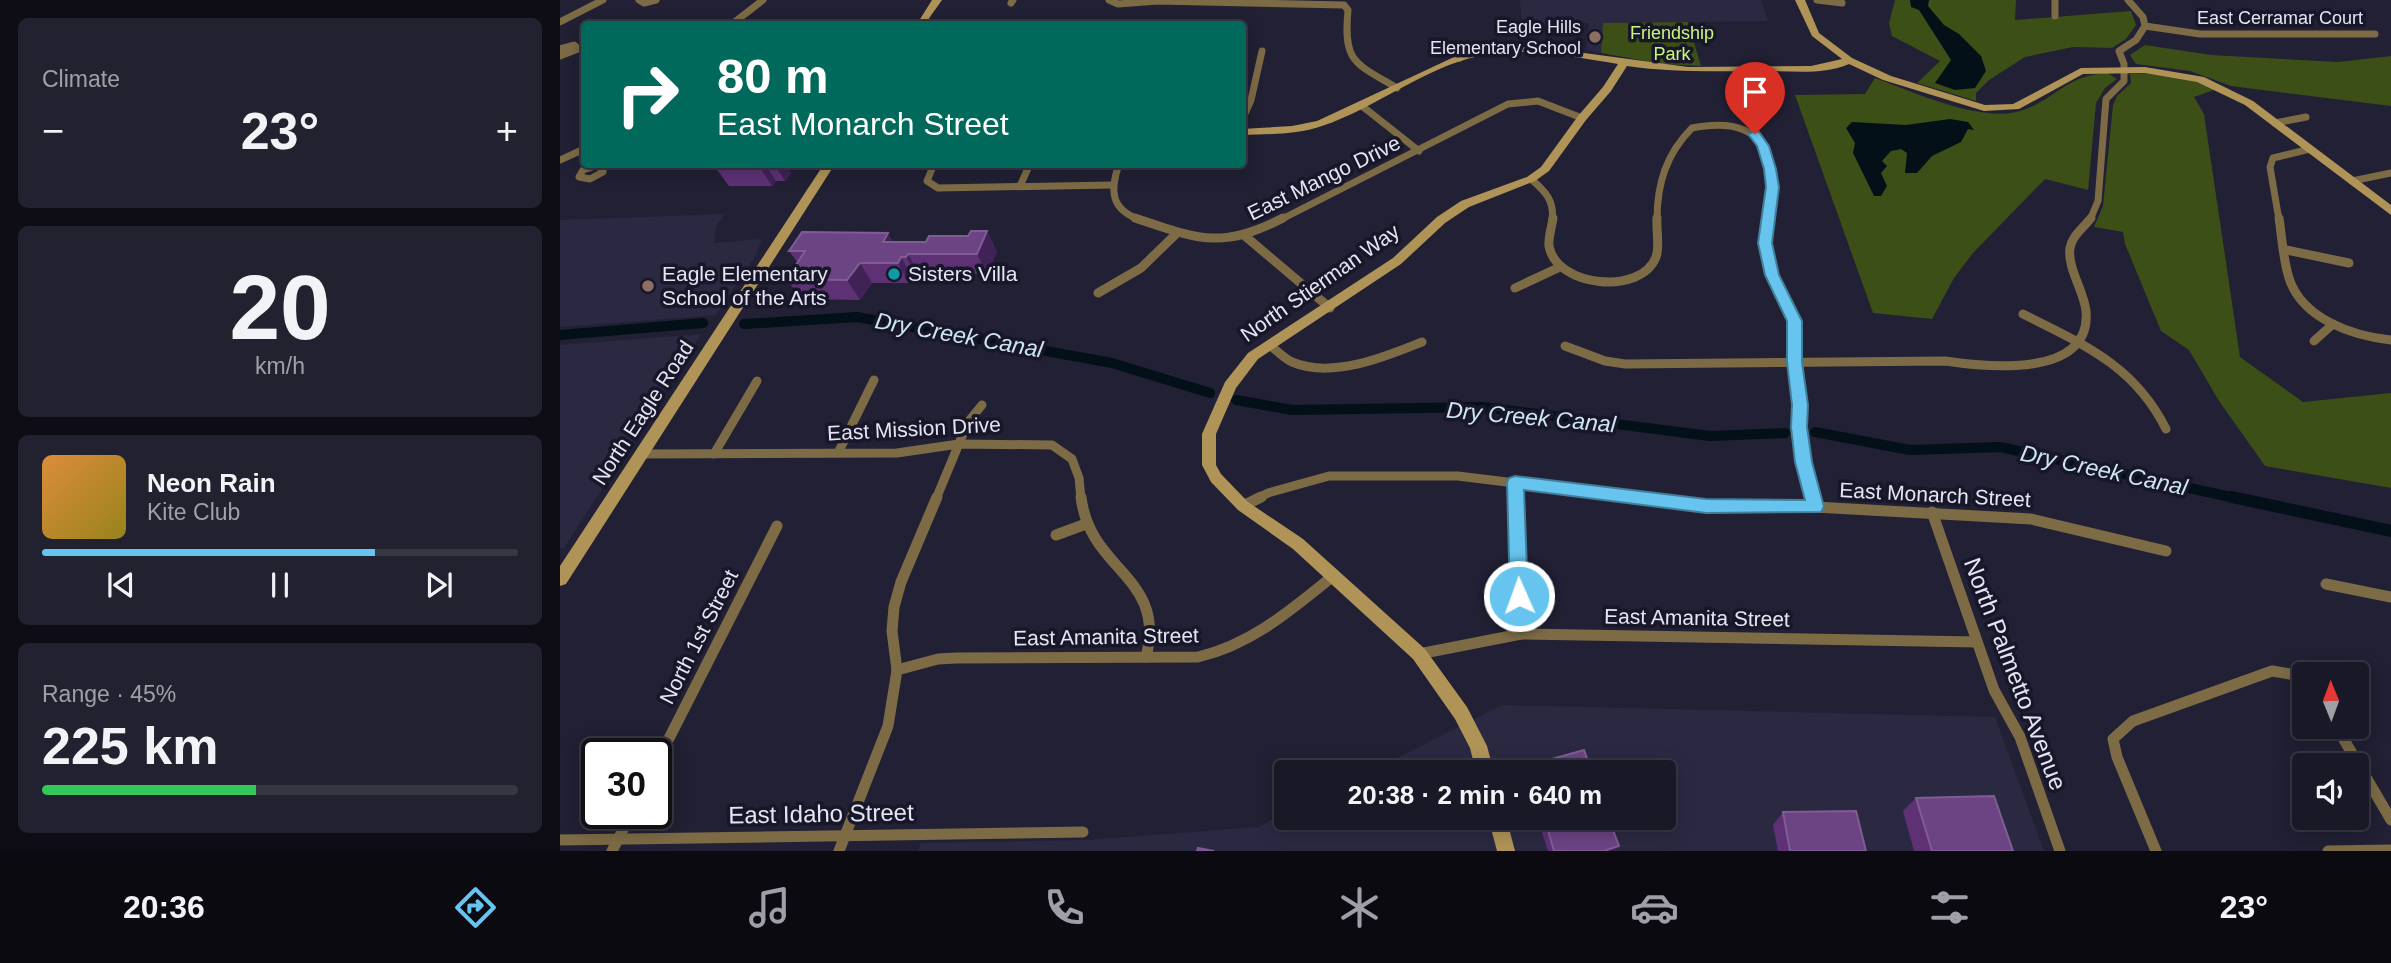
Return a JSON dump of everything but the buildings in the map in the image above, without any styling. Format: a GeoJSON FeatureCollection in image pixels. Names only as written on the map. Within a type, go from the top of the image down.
{"type":"FeatureCollection","features":[{"type":"Feature","properties":{"kind":"street"},"geometry":{"type":"LineString","coordinates":[[560,22],[603,0]]}},
{"type":"Feature","properties":{"kind":"street"},"geometry":{"type":"LineString","coordinates":[[626,0],[644,4],[656,0]]}},
{"type":"Feature","properties":{"kind":"street"},"geometry":{"type":"LineString","coordinates":[[736,21],[763,0]]}},
{"type":"Feature","properties":{"kind":"street"},"geometry":{"type":"LineString","coordinates":[[923,21],[937,0]]}},
{"type":"Feature","properties":{"kind":"street"},"geometry":{"type":"LineString","coordinates":[[1800,0],[1815,34],[1849,60],[1909,86],[1965,104],[1999,108],[2026,102],[2081,71],[2172,72],[2200,79],[2235,94],[2391,211]]}},
{"type":"Feature","properties":{"kind":"street"},"geometry":{"type":"LineString","coordinates":[[1816,0],[1842,3]]}},
{"type":"Feature","properties":{"kind":"street"},"geometry":{"type":"LineString","coordinates":[[2055,0],[2055,16]]}},
{"type":"Feature","properties":{"kind":"street"},"geometry":{"type":"LineString","coordinates":[[1565,346],[1583,355],[1625,364],[1945,361],[2013,368],[2035,365],[2057,357],[2078,342],[2085,323],[2086,310],[2069,251],[2073,238],[2091,219],[2098,201],[2106,99],[2124,81],[2119,51],[2136,40],[2145,26],[2143,18],[2128,0]]}},
{"type":"Feature","properties":{"kind":"street"},"geometry":{"type":"LineString","coordinates":[[1110,1],[1118,4],[1157,1],[1345,6],[1348,10],[1345,34],[1347,52],[1354,60],[1397,88]]}},
{"type":"Feature","properties":{"kind":"street","name":"East Cerramar Court"},"geometry":{"type":"LineString","coordinates":[[2145,26],[2200,34],[2375,34]]}},
{"type":"Feature","properties":{"kind":"street"},"geometry":{"type":"LineString","coordinates":[[560,49],[574,45],[578,49],[560,55]]}},
{"type":"Feature","properties":{"kind":"street"},"geometry":{"type":"LineString","coordinates":[[1448,47],[1460,58]]}},
{"type":"Feature","properties":{"kind":"street"},"geometry":{"type":"LineString","coordinates":[[1246,132],[1292,130],[1319,124],[1460,58],[1491,51],[1542,50],[1705,71],[1827,68],[1849,60]]}},
{"type":"Feature","properties":{"kind":"street"},"geometry":{"type":"LineString","coordinates":[[1246,111],[1262,51]]}},
{"type":"Feature","properties":{"kind":"street","name":"North Stierman Way"},"geometry":{"type":"LineString","coordinates":[[1482,760],[1478,746],[1461,713],[1419,654],[1298,544],[1243,506],[1216,478],[1209,465],[1209,434],[1222,400],[1243,367],[1270,345],[1330,308],[1397,261],[1441,220],[1465,204],[1531,179],[1545,169],[1607,89],[1624,62]]}},
{"type":"Feature","properties":{"kind":"street","name":"East Mango Drive"},"geometry":{"type":"LineString","coordinates":[[1112,185],[1116,203],[1131,217],[1207,240],[1245,236],[1516,101],[1538,101],[1582,118]]}},
{"type":"Feature","properties":{"kind":"street"},"geometry":{"type":"LineString","coordinates":[[1362,106],[1419,151]]}},
{"type":"Feature","properties":{"kind":"street"},"geometry":{"type":"LineString","coordinates":[[2275,123],[2306,117]]}},
{"type":"Feature","properties":{"kind":"street"},"geometry":{"type":"LineString","coordinates":[[1531,179],[1544,190],[1555,208],[1549,246],[1560,267],[1588,282],[1626,281],[1642,274],[1656,257],[1657,197],[1661,177],[1671,154],[1692,128],[1718,123],[1739,127],[1755,134],[1770,169],[1773,187],[1765,243],[1772,275],[1794,321],[1794,362],[1804,462],[1815,507]]}},
{"type":"Feature","properties":{"kind":"street"},"geometry":{"type":"LineString","coordinates":[[2310,149],[2273,158],[2270,167],[2289,279],[2294,290],[2317,314],[2333,324],[2357,334],[2391,340]]}},
{"type":"Feature","properties":{"kind":"street"},"geometry":{"type":"LineString","coordinates":[[560,160],[581,151]]}},
{"type":"Feature","properties":{"kind":"street"},"geometry":{"type":"LineString","coordinates":[[571,156],[581,164]]}},
{"type":"Feature","properties":{"kind":"street","name":"North Eagle Road"},"geometry":{"type":"LineString","coordinates":[[560,579],[827,168]]}},
{"type":"Feature","properties":{"kind":"street"},"geometry":{"type":"LineString","coordinates":[[932,168],[927,177],[929,184],[938,188],[1112,185],[1118,168]]}},
{"type":"Feature","properties":{"kind":"street"},"geometry":{"type":"LineString","coordinates":[[1020,186],[1028,168]]}},
{"type":"Feature","properties":{"kind":"street"},"geometry":{"type":"LineString","coordinates":[[2352,181],[2391,173]]}},
{"type":"Feature","properties":{"kind":"street"},"geometry":{"type":"LineString","coordinates":[[1098,293],[1117,285],[1145,267],[1177,233]]}},
{"type":"Feature","properties":{"kind":"street"},"geometry":{"type":"LineString","coordinates":[[1245,236],[1258,244],[1314,298],[1330,308]]}},
{"type":"Feature","properties":{"kind":"street"},"geometry":{"type":"LineString","coordinates":[[2286,250],[2349,263]]}},
{"type":"Feature","properties":{"kind":"street"},"geometry":{"type":"LineString","coordinates":[[1514,288],[1560,267]]}},
{"type":"Feature","properties":{"kind":"street"},"geometry":{"type":"LineString","coordinates":[[2023,314],[2113,361],[2142,385],[2158,409],[2166,429]]}},
{"type":"Feature","properties":{"kind":"street"},"geometry":{"type":"LineString","coordinates":[[2314,341],[2333,324]]}},
{"type":"Feature","properties":{"kind":"street"},"geometry":{"type":"LineString","coordinates":[[1270,345],[1293,363],[1347,365],[1383,358],[1422,342]]}},
{"type":"Feature","properties":{"kind":"street"},"geometry":{"type":"LineString","coordinates":[[838,453],[874,380]]}},
{"type":"Feature","properties":{"kind":"street"},"geometry":{"type":"LineString","coordinates":[[714,454],[757,381]]}},
{"type":"Feature","properties":{"kind":"street"},"geometry":{"type":"LineString","coordinates":[[839,851],[888,726],[897,670],[892,631],[894,607],[968,422],[982,405]]}},
{"type":"Feature","properties":{"kind":"street","name":"East Mission Drive"},"geometry":{"type":"LineString","coordinates":[[642,454],[897,453],[959,444],[1052,445],[1066,451],[1075,460],[1086,524],[1102,553],[1134,587],[1149,610],[1152,634],[1146,657]]}},
{"type":"Feature","properties":{"kind":"street","name":"East Monarch Street"},"geometry":{"type":"LineString","coordinates":[[1243,506],[1268,492],[1329,476],[1458,476],[1706,506],[1815,507],[2031,519],[2166,551]]}},
{"type":"Feature","properties":{"kind":"street"},"geometry":{"type":"LineString","coordinates":[[1515,482],[1521,634]]}},
{"type":"Feature","properties":{"kind":"street","name":"North Palmetto Avenue"},"geometry":{"type":"LineString","coordinates":[[1931,512],[1994,690],[2020,737],[2060,851]]}},
{"type":"Feature","properties":{"kind":"street"},"geometry":{"type":"LineString","coordinates":[[1056,535],[1086,524]]}},
{"type":"Feature","properties":{"kind":"street","name":"North 1st Street"},"geometry":{"type":"LineString","coordinates":[[669,738],[776,526]]}},
{"type":"Feature","properties":{"kind":"street","name":"East Amanita Street"},"geometry":{"type":"LineString","coordinates":[[897,670],[938,659],[956,658],[1198,657],[1234,648],[1266,629],[1333,576]]}},
{"type":"Feature","properties":{"kind":"street"},"geometry":{"type":"LineString","coordinates":[[2326,584],[2391,597]]}},
{"type":"Feature","properties":{"kind":"street","name":"East Amanita Street"},"geometry":{"type":"LineString","coordinates":[[1419,654],[1521,634],[1977,642]]}},
{"type":"Feature","properties":{"kind":"street"},"geometry":{"type":"LineString","coordinates":[[2156,851],[2117,757],[2113,739],[2133,721],[2272,671],[2292,676]]}},
{"type":"Feature","properties":{"kind":"street"},"geometry":{"type":"LineString","coordinates":[[2344,739],[2391,820]]}},
{"type":"Feature","properties":{"kind":"street"},"geometry":{"type":"LineString","coordinates":[[615,845],[623,829]]}},
{"type":"Feature","properties":{"kind":"street"},"geometry":{"type":"LineString","coordinates":[[1500,830],[1506,851]]}},
{"type":"Feature","properties":{"kind":"street","name":"East Idaho Street"},"geometry":{"type":"LineString","coordinates":[[560,840],[615,845],[1083,832]]}},
{"type":"Feature","properties":{"kind":"street"},"geometry":{"type":"LineString","coordinates":[[2328,851],[2391,849]]}},
{"type":"Feature","properties":{"kind":"shaded area","name":"Eagle Hills Elementary School"},"geometry":{"type":"Polygon","coordinates":[[[1520,0],[1761,0],[1768,21],[1603,23],[1601,53],[1586,50],[1589,23],[1522,24],[1520,0]]]}},
{"type":"Feature","properties":{"kind":"shaded area"},"geometry":{"type":"Polygon","coordinates":[[[1910,0],[1929,0],[1928,6],[1944,25],[1959,34],[1981,56],[1986,71],[1975,88],[1955,90],[1935,83],[1951,60],[1919,10],[1911,7],[1910,0]]]}},
{"type":"Feature","properties":{"kind":"shaded area"},"geometry":{"type":"Polygon","coordinates":[[[1950,119],[1968,122],[1974,130],[1968,129],[1961,142],[1932,156],[1917,173],[1905,173],[1907,153],[1901,149],[1891,151],[1882,161],[1887,166],[1881,173],[1887,186],[1881,196],[1874,196],[1853,153],[1855,143],[1846,128],[1852,122],[1906,125],[1950,119]]]}},
{"type":"Feature","properties":{"kind":"shaded area","name":"Eagle Elementary School of the Arts"},"geometry":{"type":"Polygon","coordinates":[[[725,214],[716,226],[714,243],[762,239],[754,258],[716,315],[560,327],[560,220],[725,214]]]}},
{"type":"Feature","properties":{"kind":"shaded area"},"geometry":{"type":"Polygon","coordinates":[[[701,334],[564,548],[560,548],[560,345],[701,334]]]}},
{"type":"Feature","properties":{"kind":"shaded area"},"geometry":{"type":"Polygon","coordinates":[[[1502,705],[1995,717],[2044,851],[918,851],[921,843],[1087,840],[1258,827],[1274,819],[1274,830],[1676,830],[1676,760],[1393,760],[1502,705]]]}},
{"type":"Feature","properties":{"kind":"green space"},"geometry":{"type":"Polygon","coordinates":[[[1895,0],[2016,0],[2015,20],[2131,11],[2136,25],[2126,39],[2112,48],[2073,47],[2025,57],[1989,80],[1976,93],[1976,101],[1917,83],[1940,61],[1892,36],[1889,23],[1895,0]]]}},
{"type":"Feature","properties":{"kind":"green space","name":"Friendship Park"},"geometry":{"type":"Polygon","coordinates":[[[1688,22],[1701,66],[1662,64],[1601,53],[1603,23],[1688,22]]]}},
{"type":"Feature","properties":{"kind":"green space"},"geometry":{"type":"Polygon","coordinates":[[[2145,45],[2211,55],[2338,62],[2391,56],[2391,106],[2231,86],[2190,71],[2136,64],[2130,55],[2145,45]]]}},
{"type":"Feature","properties":{"kind":"green space"},"geometry":{"type":"Polygon","coordinates":[[[2108,73],[2117,79],[2105,88],[2096,103],[2088,190],[2045,179],[1973,253],[1954,278],[1932,319],[1873,313],[1795,95],[1865,94],[1875,78],[1950,105],[1991,113],[2010,113],[2037,104],[2073,82],[2108,73]]]}},
{"type":"Feature","properties":{"kind":"green space"},"geometry":{"type":"Polygon","coordinates":[[[2153,73],[2185,78],[2217,89],[2194,97],[2204,114],[2240,357],[2303,402],[2391,393],[2391,488],[2265,466],[2219,401],[2189,350],[2161,331],[2125,244],[2123,232],[2094,227],[2103,206],[2113,105],[2117,96],[2131,83],[2130,74],[2153,73]]]}},
{"type":"Feature","properties":{"kind":"waterway","name":"Dry Creek Canal"},"geometry":{"type":"LineString","coordinates":[[744,324],[857,317],[1112,363],[1210,393]]}},
{"type":"Feature","properties":{"kind":"waterway","name":"Dry Creek Canal"},"geometry":{"type":"LineString","coordinates":[[560,335],[703,323]]}},
{"type":"Feature","properties":{"kind":"waterway","name":"Dry Creek Canal"},"geometry":{"type":"LineString","coordinates":[[1236,400],[1292,410],[1483,407],[1710,436],[1785,433]]}},
{"type":"Feature","properties":{"kind":"waterway","name":"Dry Creek Canal"},"geometry":{"type":"LineString","coordinates":[[1815,432],[1910,450],[2000,447],[2240,499]]}},
{"type":"Feature","properties":{"kind":"waterway","name":"Dry Creek Canal"},"geometry":{"type":"LineString","coordinates":[[2232,497],[2391,531]]}},
{"type":"Feature","properties":{"kind":"place","name":"Eagle Hills Elementary School"},"geometry":{"type":"Point","coordinates":[1595,37]}},
{"type":"Feature","properties":{"kind":"place","name":"Sisters Villa"},"geometry":{"type":"Point","coordinates":[894,274]}},
{"type":"Feature","properties":{"kind":"place","name":"Eagle Elementary School of the Arts"},"geometry":{"type":"Point","coordinates":[648,286]}},
{"type":"Feature","properties":{"kind":"route"},"geometry":{"type":"LineString","coordinates":[[1519,596],[1515,482],[1706,506],[1815,507],[1799,427],[1794,321],[1772,275],[1765,243],[1773,187],[1763,146],[1755,134]]}}]}
